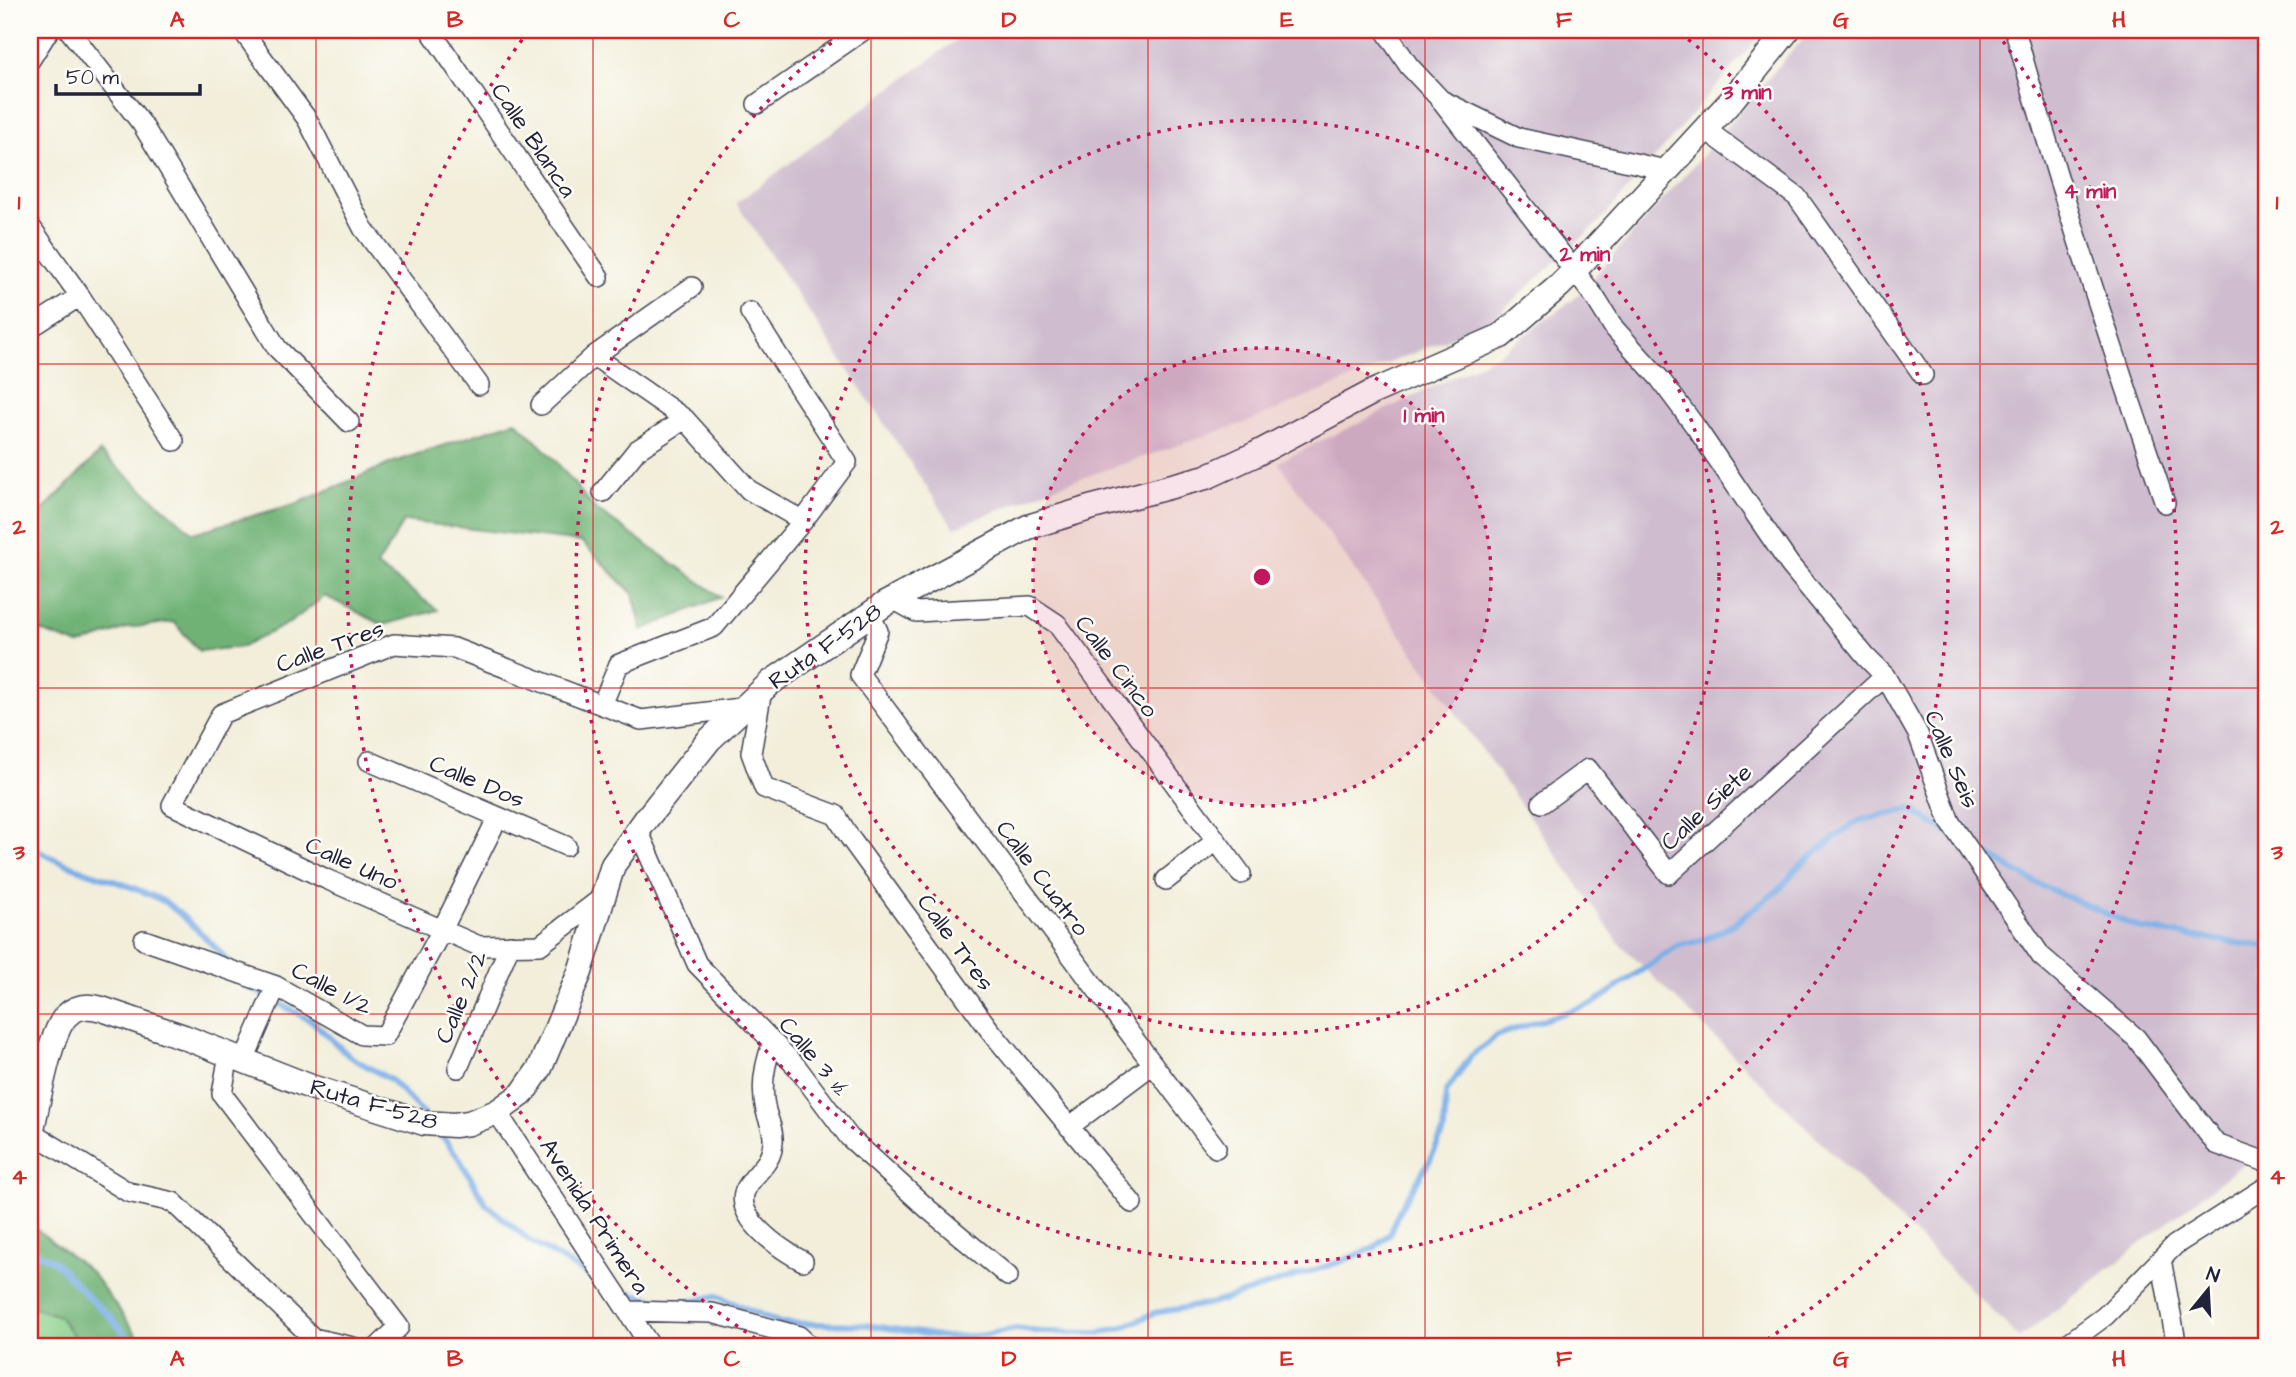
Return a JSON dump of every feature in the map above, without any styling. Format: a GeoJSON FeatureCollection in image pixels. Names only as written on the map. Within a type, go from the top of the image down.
{"type":"FeatureCollection","features":[{"type":"Feature","properties":{"kind":"main road","name":"Ruta F-528"},"geometry":{"type":"LineString","coordinates":[[30,1134],[43,1079],[60,1026],[68,1014],[88,1006],[237,1057],[311,1087],[424,1123],[462,1124],[497,1112],[522,1094],[540,1068],[580,972],[612,865],[709,740],[749,716],[762,690],[874,623],[893,599],[1028,527],[1206,477],[1256,454],[1373,392],[1501,335],[1574,271],[1731,101],[1788,30]]}},
{"type":"Feature","properties":{"kind":"street"},"geometry":{"type":"LineString","coordinates":[[30,60],[49,30]]}},
{"type":"Feature","properties":{"kind":"street"},"geometry":{"type":"LineString","coordinates":[[69,30],[142,124],[277,348],[349,422]]}},
{"type":"Feature","properties":{"kind":"street"},"geometry":{"type":"LineString","coordinates":[[242,30],[307,119],[363,228],[479,384]]}},
{"type":"Feature","properties":{"kind":"street","name":"Calle Blanca"},"geometry":{"type":"LineString","coordinates":[[430,30],[599,277]]}},
{"type":"Feature","properties":{"kind":"street"},"geometry":{"type":"LineString","coordinates":[[757,104],[863,30]]}},
{"type":"Feature","properties":{"kind":"street","name":"Calle Seis"},"geometry":{"type":"LineString","coordinates":[[1385,30],[1409,66],[1441,100],[1594,296],[1614,328],[1660,379],[1790,565],[1885,676],[1919,734],[1950,822],[2041,956],[2136,1038],[2216,1144],[2266,1162]]}},
{"type":"Feature","properties":{"kind":"street"},"geometry":{"type":"LineString","coordinates":[[2015,30],[2046,145],[2165,503]]}},
{"type":"Feature","properties":{"kind":"street"},"geometry":{"type":"LineString","coordinates":[[1441,100],[1519,138],[1666,170]]}},
{"type":"Feature","properties":{"kind":"street"},"geometry":{"type":"LineString","coordinates":[[1705,129],[1797,197],[1923,375]]}},
{"type":"Feature","properties":{"kind":"street"},"geometry":{"type":"LineString","coordinates":[[30,226],[80,296],[174,441]]}},
{"type":"Feature","properties":{"kind":"street"},"geometry":{"type":"LineString","coordinates":[[541,405],[594,356],[692,287]]}},
{"type":"Feature","properties":{"kind":"street"},"geometry":{"type":"LineString","coordinates":[[30,328],[80,296]]}},
{"type":"Feature","properties":{"kind":"street"},"geometry":{"type":"LineString","coordinates":[[602,705],[619,664],[714,627],[803,521],[847,462],[750,312]]}},
{"type":"Feature","properties":{"kind":"street"},"geometry":{"type":"LineString","coordinates":[[594,356],[685,419],[749,490],[803,521]]}},
{"type":"Feature","properties":{"kind":"street"},"geometry":{"type":"LineString","coordinates":[[603,492],[637,450],[685,419]]}},
{"type":"Feature","properties":{"kind":"street","name":"Calle Cinco"},"geometry":{"type":"LineString","coordinates":[[893,599],[916,611],[1030,606],[1057,624],[1241,874]]}},
{"type":"Feature","properties":{"kind":"street","name":"Calle Cuatro"},"geometry":{"type":"LineString","coordinates":[[874,623],[860,675],[1216,1148]]}},
{"type":"Feature","properties":{"kind":"street","name":"Calle Tres"},"geometry":{"type":"LineString","coordinates":[[221,714],[394,644],[454,648],[641,720],[749,716],[751,753],[764,788],[836,815],[849,838],[989,1029],[1132,1203]]}},
{"type":"Feature","properties":{"kind":"street","name":"Calle Siete"},"geometry":{"type":"LineString","coordinates":[[1542,803],[1588,769],[1669,874],[1885,676]]}},
{"type":"Feature","properties":{"kind":"street","name":"Calle Uno"},"geometry":{"type":"LineString","coordinates":[[221,714],[172,805],[326,879],[479,946],[540,945],[603,897]]}},
{"type":"Feature","properties":{"kind":"street","name":"Calle Dos"},"geometry":{"type":"LineString","coordinates":[[369,761],[566,846]]}},
{"type":"Feature","properties":{"kind":"street","name":"Calle 1/2"},"geometry":{"type":"LineString","coordinates":[[144,940],[276,986],[362,1035],[385,1036],[498,817]]}},
{"type":"Feature","properties":{"kind":"street","name":"Calle 3 ½"},"geometry":{"type":"LineString","coordinates":[[638,830],[697,964],[796,1066],[849,1137],[928,1209],[1008,1276]]}},
{"type":"Feature","properties":{"kind":"street"},"geometry":{"type":"LineString","coordinates":[[1189,862],[1166,880],[1216,841]]}},
{"type":"Feature","properties":{"kind":"street","name":"Calle 2/2"},"geometry":{"type":"LineString","coordinates":[[458,1068],[510,945]]}},
{"type":"Feature","properties":{"kind":"street"},"geometry":{"type":"LineString","coordinates":[[276,986],[237,1057],[222,1094],[399,1328],[378,1347]]}},
{"type":"Feature","properties":{"kind":"street"},"geometry":{"type":"LineString","coordinates":[[773,1042],[764,1070],[763,1085],[774,1136],[772,1154],[768,1163],[745,1190],[743,1201],[747,1212],[765,1236],[789,1255],[803,1261]]}},
{"type":"Feature","properties":{"kind":"street"},"geometry":{"type":"LineString","coordinates":[[1069,1127],[1153,1064]]}},
{"type":"Feature","properties":{"kind":"street","name":"Avenida Primera"},"geometry":{"type":"LineString","coordinates":[[497,1112],[651,1347]]}},
{"type":"Feature","properties":{"kind":"street"},"geometry":{"type":"LineString","coordinates":[[30,1134],[128,1192],[173,1202],[313,1338],[353,1347]]}},
{"type":"Feature","properties":{"kind":"street"},"geometry":{"type":"LineString","coordinates":[[2063,1347],[2105,1315],[2175,1245],[2266,1187]]}},
{"type":"Feature","properties":{"kind":"street"},"geometry":{"type":"LineString","coordinates":[[2161,1259],[2177,1347]]}},
{"type":"Feature","properties":{"kind":"street"},"geometry":{"type":"LineString","coordinates":[[627,1311],[712,1313],[799,1336],[811,1347]]}},
{"type":"Feature","properties":{"kind":"shaded area"},"geometry":{"type":"Polygon","coordinates":[[[970,30],[1765,30],[1602,219],[1491,321],[1250,421],[1055,487],[954,528],[736,203],[970,30]]]}},
{"type":"Feature","properties":{"kind":"shaded area"},"geometry":{"type":"Polygon","coordinates":[[[1810,30],[2266,30],[2266,1146],[2020,1338],[1619,943],[1278,462],[1496,356],[1575,298],[1810,30]]]}},
{"type":"Feature","properties":{"kind":"green space"},"geometry":{"type":"Polygon","coordinates":[[[516,421],[555,460],[594,508],[721,597],[642,630],[633,594],[582,542],[404,521],[377,566],[438,610],[383,625],[325,596],[291,622],[242,647],[199,651],[174,622],[127,628],[79,645],[30,627],[30,523],[100,452],[193,533],[298,503],[394,462],[516,421]]]}},
{"type":"Feature","properties":{"kind":"green space"},"geometry":{"type":"Polygon","coordinates":[[[30,1224],[92,1273],[146,1347],[82,1347],[59,1316],[30,1306],[30,1224]]]}},
{"type":"Feature","properties":{"kind":"green space"},"geometry":{"type":"Polygon","coordinates":[[[30,1306],[59,1316],[82,1347],[30,1347],[30,1306]]]}},
{"type":"Feature","properties":{"kind":"waterway"},"geometry":{"type":"LineString","coordinates":[[619,1290],[665,1303],[717,1296],[780,1323],[867,1325],[946,1337],[984,1335],[1016,1329],[1099,1333],[1124,1327],[1154,1313],[1214,1303],[1339,1262],[1374,1248],[1389,1234],[1444,1130],[1446,1092],[1471,1056],[1498,1035],[1594,1003],[1677,946],[1705,939],[1729,927],[1780,889],[1800,865],[1861,820],[1910,809],[1949,833]]}},
{"type":"Feature","properties":{"kind":"waterway"},"geometry":{"type":"LineString","coordinates":[[30,846],[61,862],[166,903],[196,928],[230,964]]}},
{"type":"Feature","properties":{"kind":"waterway"},"geometry":{"type":"LineString","coordinates":[[1977,849],[2038,884],[2142,929],[2266,947]]}},
{"type":"Feature","properties":{"kind":"waterway"},"geometry":{"type":"LineString","coordinates":[[242,981],[313,1022],[349,1056],[391,1080],[424,1114]]}},
{"type":"Feature","properties":{"kind":"waterway"},"geometry":{"type":"LineString","coordinates":[[437,1130],[459,1158],[486,1204],[530,1241],[603,1284]]}},
{"type":"Feature","properties":{"kind":"waterway"},"geometry":{"type":"LineString","coordinates":[[30,1249],[55,1262],[109,1316],[126,1335],[127,1347]]}}]}
